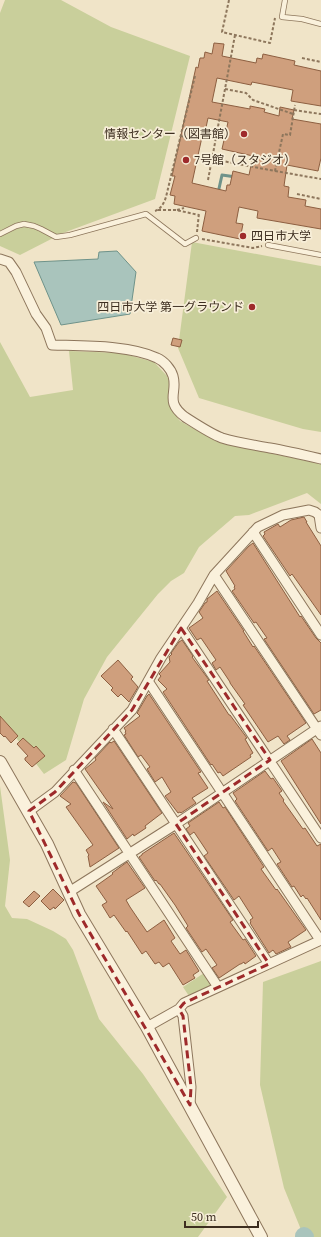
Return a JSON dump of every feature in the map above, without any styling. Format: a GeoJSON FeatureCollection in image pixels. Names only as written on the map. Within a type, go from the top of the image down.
{"type":"FeatureCollection","features":[{"type":"Feature","properties":{"kind":"street"},"geometry":{"type":"LineString","coordinates":[[0,258],[9,262],[16,272],[36,314],[46,328],[52,345],[117,348],[148,354],[159,358],[172,372],[174,384],[173,396],[177,408],[184,416],[221,438],[321,459]]}},
{"type":"Feature","properties":{"kind":"street"},"geometry":{"type":"LineString","coordinates":[[28,811],[55,792],[74,770],[132,710],[148,681],[198,603],[214,575],[258,527],[283,515],[309,510],[319,515],[321,528]]}},
{"type":"Feature","properties":{"kind":"street"},"geometry":{"type":"LineString","coordinates":[[253,532],[321,635]]}},
{"type":"Feature","properties":{"kind":"street"},"geometry":{"type":"LineString","coordinates":[[69,892],[176,824],[222,791],[270,760],[320,730],[214,575]]}},
{"type":"Feature","properties":{"kind":"street"},"geometry":{"type":"LineString","coordinates":[[181,628],[321,838]]}},
{"type":"Feature","properties":{"kind":"street"},"geometry":{"type":"LineString","coordinates":[[147,1027],[179,1009],[184,1003],[321,940],[148,681]]}},
{"type":"Feature","properties":{"kind":"street"},"geometry":{"type":"LineString","coordinates":[[113,729],[268,964]]}},
{"type":"Feature","properties":{"kind":"street"},"geometry":{"type":"LineString","coordinates":[[0,762],[46,844],[79,914],[147,1027],[261,1237]]}},
{"type":"Feature","properties":{"kind":"street"},"geometry":{"type":"LineString","coordinates":[[74,770],[218,987]]}},
{"type":"Feature","properties":{"kind":"street"},"geometry":{"type":"LineString","coordinates":[[179,1009],[183,1016],[191,1086],[190,1105]]}},
{"type":"Feature","properties":{"kind":"lane"},"geometry":{"type":"LineString","coordinates":[[285,0],[282,16],[321,24]]}},
{"type":"Feature","properties":{"kind":"lane"},"geometry":{"type":"LineString","coordinates":[[0,234],[16,226],[24,224],[34,226],[56,237],[70,235],[146,214],[186,244],[196,238]]}},
{"type":"Feature","properties":{"kind":"lane"},"geometry":{"type":"LineString","coordinates":[[268,245],[321,255]]}},
{"type":"Feature","properties":{"kind":"path"},"geometry":{"type":"LineString","coordinates":[[229,0],[222,32],[270,43],[276,14]]}},
{"type":"Feature","properties":{"kind":"path"},"geometry":{"type":"LineString","coordinates":[[208,180],[235,35]]}},
{"type":"Feature","properties":{"kind":"path"},"geometry":{"type":"LineString","coordinates":[[302,58],[321,62]]}},
{"type":"Feature","properties":{"kind":"path"},"geometry":{"type":"LineString","coordinates":[[158,210],[164,204],[166,197],[195,76]]}},
{"type":"Feature","properties":{"kind":"path"},"geometry":{"type":"LineString","coordinates":[[225,89],[246,93],[253,100],[293,114]]}},
{"type":"Feature","properties":{"kind":"path"},"geometry":{"type":"LineString","coordinates":[[276,170],[283,134],[290,135],[295,105]]}},
{"type":"Feature","properties":{"kind":"path"},"geometry":{"type":"LineString","coordinates":[[294,110],[321,114]]}},
{"type":"Feature","properties":{"kind":"path"},"geometry":{"type":"LineString","coordinates":[[181,136],[189,138]]}},
{"type":"Feature","properties":{"kind":"path"},"geometry":{"type":"LineString","coordinates":[[212,158],[321,179]]}},
{"type":"Feature","properties":{"kind":"path"},"geometry":{"type":"LineString","coordinates":[[297,194],[321,199]]}},
{"type":"Feature","properties":{"kind":"path"},"geometry":{"type":"LineString","coordinates":[[176,210],[184,208]]}},
{"type":"Feature","properties":{"kind":"path"},"geometry":{"type":"LineString","coordinates":[[146,214],[158,210],[176,210],[199,214],[196,238],[253,248],[268,245]]}},
{"type":"Feature","properties":{"kind":"highlighted area"},"geometry":{"type":"Polygon","coordinates":[[[181,628],[270,760],[176,824],[269,964],[184,1003],[179,1009],[183,1016],[191,1087],[190,1105],[79,914],[29,811],[55,792],[132,710],[181,628]]]}},
{"type":"Feature","properties":{"kind":"green space"},"geometry":{"type":"Polygon","coordinates":[[[5,0],[61,0],[111,27],[190,56],[155,199],[63,233],[20,255],[0,246],[0,13],[5,0]]]}},
{"type":"Feature","properties":{"kind":"green space","name":"四日市大学 第一グラウンド"},"geometry":{"type":"Polygon","coordinates":[[[192,242],[321,266],[321,432],[303,429],[199,398],[178,348],[192,242]]]}},
{"type":"Feature","properties":{"kind":"green space"},"geometry":{"type":"Polygon","coordinates":[[[0,342],[30,397],[73,390],[69,351],[121,353],[154,362],[167,376],[170,384],[168,397],[171,409],[180,421],[218,442],[321,464],[321,504],[307,493],[249,515],[235,516],[199,547],[184,573],[171,581],[158,594],[107,657],[84,699],[66,760],[44,774],[0,717],[0,342]]]}},
{"type":"Feature","properties":{"kind":"green space"},"geometry":{"type":"Polygon","coordinates":[[[0,786],[10,860],[5,906],[12,918],[27,919],[66,939],[73,950],[99,1019],[143,1074],[227,1197],[198,1237],[0,1237],[0,786]]]}},
{"type":"Feature","properties":{"kind":"green space"},"geometry":{"type":"Polygon","coordinates":[[[321,961],[321,1237],[304,1237],[284,1188],[260,1085],[263,982],[321,961]]]}},
{"type":"Feature","properties":{"kind":"green space"},"geometry":{"type":"Polygon","coordinates":[[[204,973],[211,984],[210,987],[189,996],[183,987],[204,973]]]}},
{"type":"Feature","properties":{"kind":"water"},"geometry":{"type":"Polygon","coordinates":[[[117,251],[136,272],[130,314],[61,325],[34,262],[98,259],[99,252],[117,251]]]}},
{"type":"Feature","properties":{"kind":"building"},"geometry":{"type":"Polygon","coordinates":[[[214,43],[224,44],[222,56],[256,63],[257,58],[262,59],[263,54],[295,61],[294,65],[321,71],[321,106],[291,101],[293,90],[252,82],[251,85],[217,78],[212,102],[250,109],[250,106],[265,109],[264,112],[279,116],[280,107],[294,110],[292,119],[321,124],[321,158],[318,171],[287,165],[284,186],[289,187],[288,197],[306,200],[305,206],[321,209],[321,229],[257,218],[258,211],[239,207],[236,223],[243,224],[240,239],[202,231],[206,211],[174,204],[175,196],[170,195],[175,176],[172,176],[196,67],[198,68],[200,58],[204,58],[205,52],[212,54],[214,43]],[[208,118],[204,137],[202,137],[192,183],[226,191],[227,185],[230,185],[233,171],[249,175],[253,156],[222,149],[228,122],[208,118]]]}},
{"type":"Feature","properties":{"kind":"building"},"geometry":{"type":"Polygon","coordinates":[[[173,338],[182,340],[180,347],[171,345],[173,338]]]}},
{"type":"Feature","properties":{"kind":"building"},"geometry":{"type":"Polygon","coordinates":[[[304,517],[321,546],[321,615],[292,574],[290,576],[263,536],[265,534],[264,532],[278,524],[280,527],[291,520],[304,517]]]}},
{"type":"Feature","properties":{"kind":"building"},"geometry":{"type":"Polygon","coordinates":[[[253,543],[300,617],[301,616],[321,643],[321,710],[314,714],[264,639],[267,638],[256,622],[254,623],[232,591],[235,589],[235,586],[226,571],[253,543]]]}},
{"type":"Feature","properties":{"kind":"building"},"geometry":{"type":"Polygon","coordinates":[[[217,591],[253,647],[254,646],[306,723],[287,736],[290,740],[284,744],[278,736],[268,742],[220,667],[216,670],[212,663],[216,660],[201,638],[197,640],[189,628],[203,618],[199,612],[207,602],[207,599],[217,591]]]}},
{"type":"Feature","properties":{"kind":"building"},"geometry":{"type":"Polygon","coordinates":[[[182,640],[193,656],[192,657],[209,680],[207,681],[229,715],[247,738],[245,739],[253,753],[250,755],[251,757],[223,776],[220,772],[218,773],[212,764],[211,765],[163,692],[167,689],[158,680],[161,676],[159,674],[170,662],[169,657],[172,654],[171,653],[182,640]]]}},
{"type":"Feature","properties":{"kind":"building"},"geometry":{"type":"Polygon","coordinates":[[[118,660],[133,677],[131,679],[138,687],[129,702],[121,694],[118,697],[111,690],[113,688],[101,676],[118,660]]]}},
{"type":"Feature","properties":{"kind":"building"},"geometry":{"type":"Polygon","coordinates":[[[149,694],[201,772],[198,773],[208,788],[192,798],[196,803],[181,813],[178,813],[165,796],[171,792],[162,777],[155,782],[147,769],[150,767],[141,755],[138,757],[124,735],[126,734],[126,731],[124,728],[140,716],[137,713],[149,694]]]}},
{"type":"Feature","properties":{"kind":"building"},"geometry":{"type":"Polygon","coordinates":[[[0,716],[18,736],[11,743],[0,733],[0,716]]]}},
{"type":"Feature","properties":{"kind":"building"},"geometry":{"type":"Polygon","coordinates":[[[23,738],[34,748],[36,746],[45,756],[32,767],[25,760],[28,756],[17,744],[23,738]]]}},
{"type":"Feature","properties":{"kind":"building"},"geometry":{"type":"Polygon","coordinates":[[[312,739],[321,753],[321,824],[281,761],[312,739]]]}},
{"type":"Feature","properties":{"kind":"building"},"geometry":{"type":"Polygon","coordinates":[[[114,741],[162,813],[145,826],[146,828],[134,836],[133,834],[127,839],[103,802],[113,809],[85,769],[96,760],[95,758],[110,742],[111,743],[114,741]]]}},
{"type":"Feature","properties":{"kind":"building"},"geometry":{"type":"Polygon","coordinates":[[[265,771],[271,779],[273,778],[282,791],[279,793],[284,800],[283,801],[303,829],[305,828],[317,846],[321,844],[321,920],[307,898],[306,899],[303,895],[301,897],[294,886],[292,887],[277,864],[281,862],[272,848],[268,851],[235,801],[237,799],[233,793],[265,771]]]}},
{"type":"Feature","properties":{"kind":"building"},"geometry":{"type":"Polygon","coordinates":[[[73,782],[76,783],[119,848],[90,867],[89,855],[86,850],[93,845],[66,807],[71,804],[60,796],[73,782]]]}},
{"type":"Feature","properties":{"kind":"building"},"geometry":{"type":"Polygon","coordinates":[[[219,802],[223,808],[225,807],[264,867],[261,869],[306,930],[288,942],[291,947],[276,954],[273,950],[269,953],[250,923],[250,920],[253,918],[239,896],[234,900],[204,856],[208,853],[194,832],[190,835],[186,829],[190,826],[188,823],[219,802]]]}},
{"type":"Feature","properties":{"kind":"building"},"geometry":{"type":"Polygon","coordinates":[[[174,833],[233,920],[230,922],[243,940],[245,939],[256,956],[245,964],[244,962],[240,964],[219,978],[212,968],[217,965],[206,949],[202,952],[186,928],[188,926],[175,905],[160,884],[156,880],[155,881],[139,857],[174,833]]]}},
{"type":"Feature","properties":{"kind":"building"},"geometry":{"type":"Polygon","coordinates":[[[127,862],[145,888],[126,900],[130,907],[147,932],[164,920],[175,938],[171,941],[180,954],[186,950],[199,971],[193,975],[195,978],[183,985],[169,963],[163,967],[159,962],[155,964],[146,951],[142,954],[127,931],[126,932],[114,915],[110,918],[102,905],[107,902],[96,886],[127,862]]]}},
{"type":"Feature","properties":{"kind":"building"},"geometry":{"type":"Polygon","coordinates":[[[53,889],[64,900],[55,909],[54,907],[50,910],[41,901],[53,889]]]}},
{"type":"Feature","properties":{"kind":"building"},"geometry":{"type":"Polygon","coordinates":[[[34,891],[40,896],[29,907],[23,902],[34,891]]]}},
{"type":"Feature","properties":{"kind":"waterway"},"geometry":{"type":"LineString","coordinates":[[218,193],[222,175],[236,177]]}},
{"type":"Feature","properties":{"kind":"place","name":"情報センター（図書館）"},"geometry":{"type":"Point","coordinates":[244,134]}},
{"type":"Feature","properties":{"kind":"place","name":"7号館（スタジオ）"},"geometry":{"type":"Point","coordinates":[186,160]}},
{"type":"Feature","properties":{"kind":"place","name":"四日市大学"},"geometry":{"type":"Point","coordinates":[243,236]}},
{"type":"Feature","properties":{"kind":"place","name":"四日市大学 第一グラウンド"},"geometry":{"type":"Point","coordinates":[252,307]}}]}
